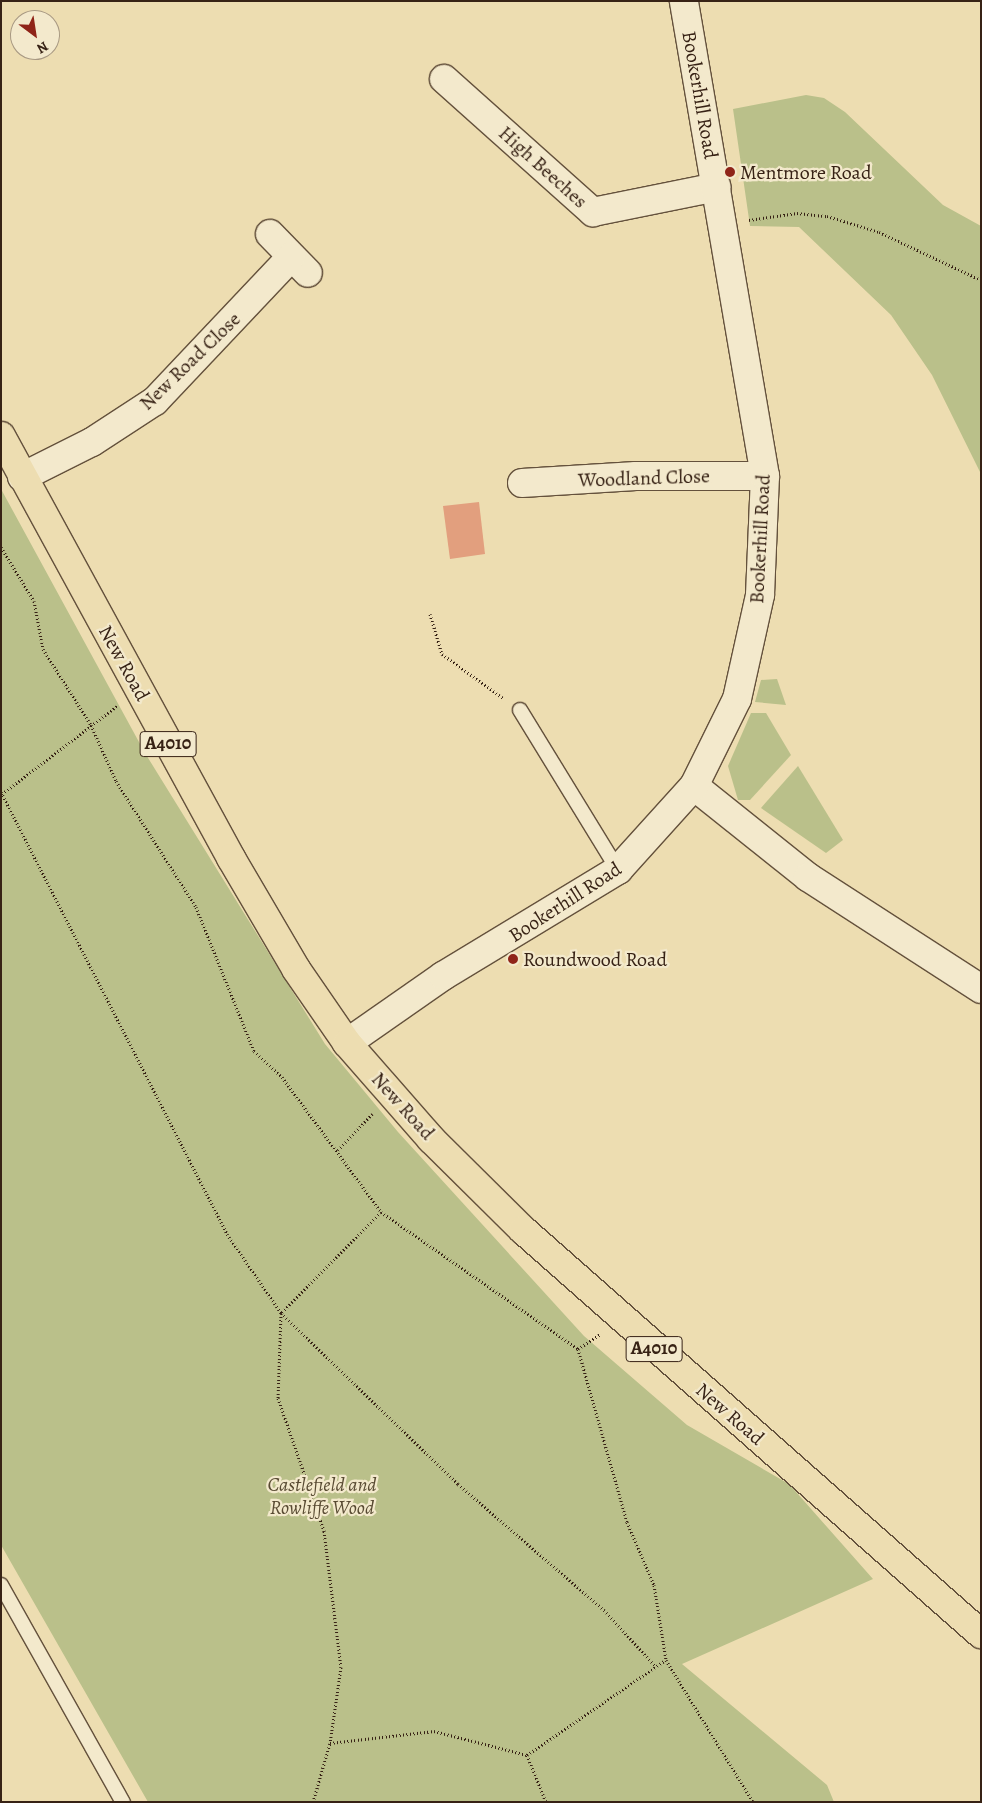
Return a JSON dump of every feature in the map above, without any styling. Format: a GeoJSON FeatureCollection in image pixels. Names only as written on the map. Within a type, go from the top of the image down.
{"type":"FeatureCollection","features":[{"type":"Feature","properties":{"kind":"highway","name":"New Road"},"geometry":{"type":"LineString","coordinates":[[1,436],[138,690],[296,969],[347,1043],[392,1094],[523,1230],[981,1634]]}},
{"type":"Feature","properties":{"kind":"street","name":"Bookerhill Road"},"geometry":{"type":"LineString","coordinates":[[347,1043],[443,976],[618,870],[694,786],[737,699],[760,595],[765,476],[684,1]]}},
{"type":"Feature","properties":{"kind":"street","name":"High Beeches"},"geometry":{"type":"LineString","coordinates":[[444,79],[594,212],[717,187]]}},
{"type":"Feature","properties":{"kind":"street","name":"New Road Close"},"geometry":{"type":"LineString","coordinates":[[22,477],[92,442],[155,401],[300,265],[270,234]]}},
{"type":"Feature","properties":{"kind":"street","name":"Woodland Close"},"geometry":{"type":"LineString","coordinates":[[522,483],[636,476],[765,476]]}},
{"type":"Feature","properties":{"kind":"street"},"geometry":{"type":"LineString","coordinates":[[694,786],[808,877],[981,988]]}},
{"type":"Feature","properties":{"kind":"lane"},"geometry":{"type":"LineString","coordinates":[[520,710],[618,870]]}},
{"type":"Feature","properties":{"kind":"lane"},"geometry":{"type":"LineString","coordinates":[[1,1585],[123,1802]]}},
{"type":"Feature","properties":{"kind":"path"},"geometry":{"type":"LineString","coordinates":[[748,220],[797,213],[827,216],[879,232],[981,280]]}},
{"type":"Feature","properties":{"kind":"path"},"geometry":{"type":"LineString","coordinates":[[1,547],[34,601],[43,649],[92,726],[116,781],[196,907],[254,1051],[282,1077],[338,1150],[381,1212],[578,1349],[627,1522],[654,1585],[666,1660],[753,1802]]}},
{"type":"Feature","properties":{"kind":"path"},"geometry":{"type":"LineString","coordinates":[[430,614],[442,654],[520,710]]}},
{"type":"Feature","properties":{"kind":"path"},"geometry":{"type":"LineString","coordinates":[[138,690],[2,793],[227,1234],[281,1313],[458,1484],[604,1610],[656,1667]]}},
{"type":"Feature","properties":{"kind":"path"},"geometry":{"type":"LineString","coordinates":[[338,1150],[392,1094]]}},
{"type":"Feature","properties":{"kind":"path"},"geometry":{"type":"LineString","coordinates":[[313,1802],[330,1744],[341,1667],[324,1531],[278,1398],[281,1313],[381,1212]]}},
{"type":"Feature","properties":{"kind":"path"},"geometry":{"type":"LineString","coordinates":[[330,1744],[434,1731],[527,1755],[666,1660]]}},
{"type":"Feature","properties":{"kind":"path"},"geometry":{"type":"LineString","coordinates":[[527,1755],[546,1802]]}},
{"type":"Feature","properties":{"kind":"green space"},"geometry":{"type":"Polygon","coordinates":[[[806,95],[824,98],[845,112],[943,205],[981,226],[981,474],[932,375],[891,315],[799,227],[750,226],[733,109],[806,95]]]}},
{"type":"Feature","properties":{"kind":"green space","name":"Castlefield and Rowliffe Wood"},"geometry":{"type":"Polygon","coordinates":[[[1,489],[145,753],[325,1044],[398,1132],[584,1336],[687,1425],[789,1484],[873,1579],[682,1664],[827,1785],[834,1802],[148,1802],[1,1545],[1,489]]]}},
{"type":"Feature","properties":{"kind":"green space"},"geometry":{"type":"Polygon","coordinates":[[[777,679],[786,705],[755,702],[761,680],[777,679]]]}},
{"type":"Feature","properties":{"kind":"green space"},"geometry":{"type":"Polygon","coordinates":[[[751,713],[766,713],[791,755],[750,800],[738,800],[728,766],[751,713]]]}},
{"type":"Feature","properties":{"kind":"green space"},"geometry":{"type":"Polygon","coordinates":[[[798,766],[843,840],[826,853],[761,808],[798,766]]]}},
{"type":"Feature","properties":{"kind":"building"},"geometry":{"type":"Polygon","coordinates":[[[479,502],[485,554],[450,559],[443,506],[479,502]]]}},
{"type":"Feature","properties":{"kind":"place","name":"Mentmore Road"},"geometry":{"type":"Point","coordinates":[730,172]}},
{"type":"Feature","properties":{"kind":"place","name":"Roundwood Road"},"geometry":{"type":"Point","coordinates":[513,959]}}]}
